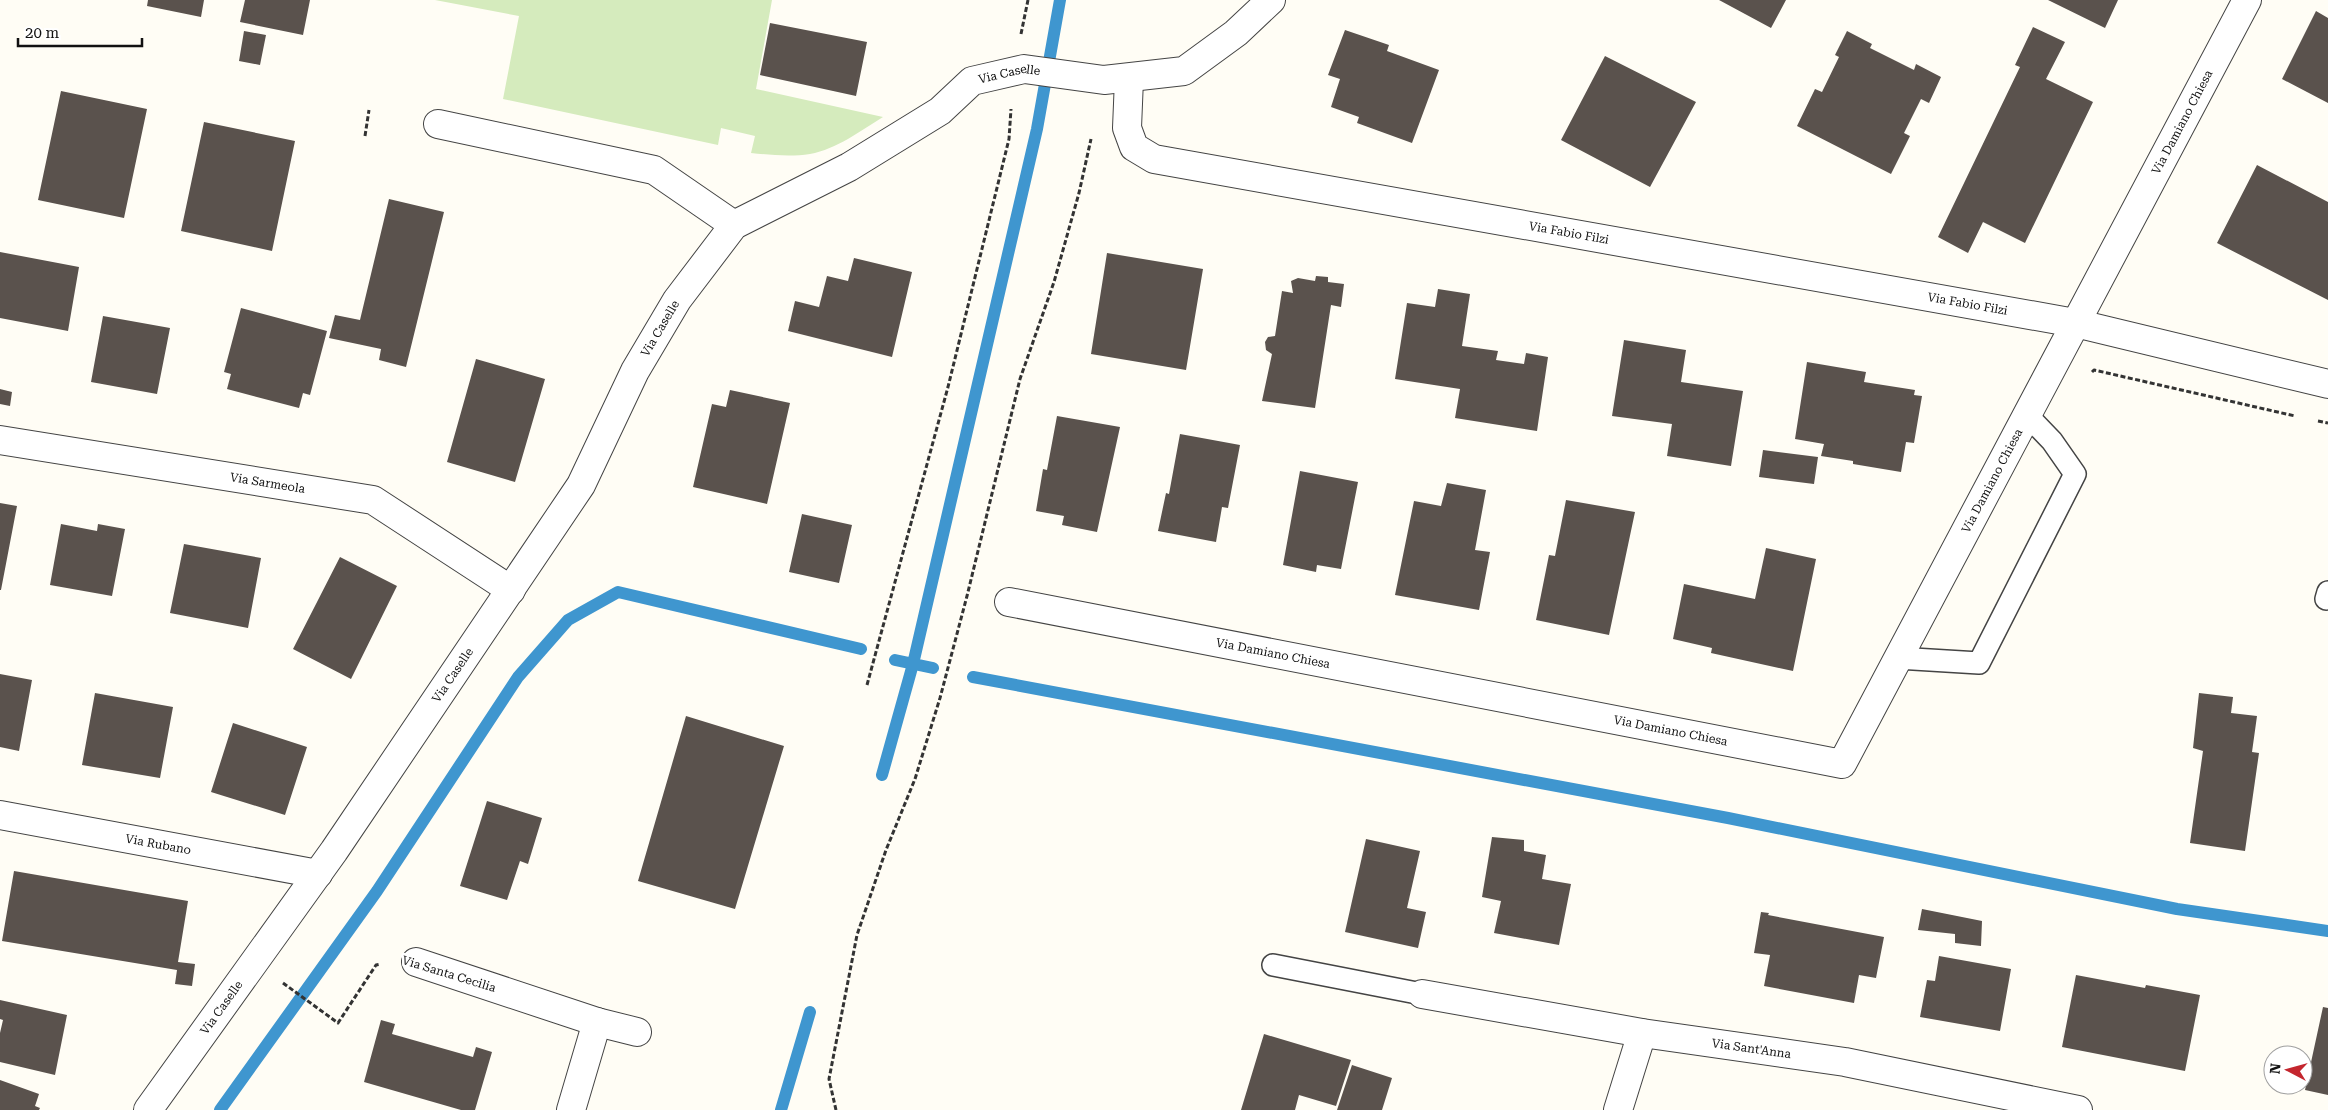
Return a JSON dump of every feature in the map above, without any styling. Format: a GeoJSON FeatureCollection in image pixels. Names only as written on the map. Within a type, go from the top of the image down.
{"type":"FeatureCollection","features":[{"type":"Feature","properties":{"kind":"street","name":"Via Caselle"},"geometry":{"type":"LineString","coordinates":[[148,1110],[318,874],[581,485],[635,371],[677,300],[734,225],[849,167],[940,112],[972,81],[1019,70],[1104,80],[1184,72],[1236,33],[1271,0]]}},
{"type":"Feature","properties":{"kind":"street","name":"Via Damiano Chiesa"},"geometry":{"type":"LineString","coordinates":[[1009,602],[1842,764],[2247,0]]}},
{"type":"Feature","properties":{"kind":"street","name":"Via Fabio Filzi"},"geometry":{"type":"LineString","coordinates":[[1129,79],[1127,128],[1134,148],[1154,159],[2075,323]]}},
{"type":"Feature","properties":{"kind":"street"},"geometry":{"type":"LineString","coordinates":[[438,124],[654,170],[734,225]]}},
{"type":"Feature","properties":{"kind":"street"},"geometry":{"type":"LineString","coordinates":[[2075,323],[2328,384]]}},
{"type":"Feature","properties":{"kind":"street","name":"Via Sarmeola"},"geometry":{"type":"LineString","coordinates":[[0,440],[372,500],[511,590]]}},
{"type":"Feature","properties":{"kind":"street","name":"Via Rubano"},"geometry":{"type":"LineString","coordinates":[[0,815],[318,874]]}},
{"type":"Feature","properties":{"kind":"street","name":"Via Santa Cecilia"},"geometry":{"type":"LineString","coordinates":[[416,962],[597,1022],[637,1032]]}},
{"type":"Feature","properties":{"kind":"street","name":"Via Sant'Anna"},"geometry":{"type":"LineString","coordinates":[[1422,994],[1642,1033],[1845,1062],[2068,1109]]}},
{"type":"Feature","properties":{"kind":"street"},"geometry":{"type":"LineString","coordinates":[[571,1110],[597,1022]]}},
{"type":"Feature","properties":{"kind":"street"},"geometry":{"type":"LineString","coordinates":[[1618,1110],[1642,1033]]}},
{"type":"Feature","properties":{"kind":"lane"},"geometry":{"type":"LineString","coordinates":[[1898,658],[1979,663],[2075,474],[2052,441],[2027,415]]}},
{"type":"Feature","properties":{"kind":"lane"},"geometry":{"type":"LineString","coordinates":[[1273,965],[1422,994]]}},
{"type":"Feature","properties":{"kind":"path"},"geometry":{"type":"LineString","coordinates":[[867,685],[948,388],[1009,139],[1019,70]]}},
{"type":"Feature","properties":{"kind":"path"},"geometry":{"type":"LineString","coordinates":[[364,136],[369,110]]}},
{"type":"Feature","properties":{"kind":"path"},"geometry":{"type":"LineString","coordinates":[[836,1110],[829,1079],[857,935],[886,850],[915,779],[940,698],[1020,379],[1054,282],[1079,193],[1092,136]]}},
{"type":"Feature","properties":{"kind":"path"},"geometry":{"type":"LineString","coordinates":[[2089,376],[2094,370],[2301,417]]}},
{"type":"Feature","properties":{"kind":"path"},"geometry":{"type":"LineString","coordinates":[[2310,419],[2328,423]]}},
{"type":"Feature","properties":{"kind":"path","name":"Via Santa Cecilia"},"geometry":{"type":"LineString","coordinates":[[282,982],[338,1023],[376,965],[396,958],[416,962]]}},
{"type":"Feature","properties":{"kind":"green space"},"geometry":{"type":"Polygon","coordinates":[[[435,0],[772,0],[756,89],[883,117],[848,139],[820,152],[780,155],[751,153],[755,136],[721,128],[718,145],[503,99],[519,16],[435,0]]]}},
{"type":"Feature","properties":{"kind":"building"},"geometry":{"type":"Polygon","coordinates":[[[148,0],[204,0],[201,17],[147,6],[148,0]]]}},
{"type":"Feature","properties":{"kind":"building"},"geometry":{"type":"Polygon","coordinates":[[[245,0],[310,0],[303,35],[240,22],[245,0]]]}},
{"type":"Feature","properties":{"kind":"building"},"geometry":{"type":"Polygon","coordinates":[[[1719,0],[1786,0],[1771,28],[1719,0]]]}},
{"type":"Feature","properties":{"kind":"building"},"geometry":{"type":"Polygon","coordinates":[[[2048,0],[2118,0],[2105,28],[2048,0]]]}},
{"type":"Feature","properties":{"kind":"building"},"geometry":{"type":"Polygon","coordinates":[[[2316,11],[2328,18],[2328,103],[2282,79],[2316,11]]]}},
{"type":"Feature","properties":{"kind":"building"},"geometry":{"type":"Polygon","coordinates":[[[770,23],[867,42],[856,96],[760,75],[770,23]]]}},
{"type":"Feature","properties":{"kind":"building"},"geometry":{"type":"Polygon","coordinates":[[[2033,27],[2065,42],[2046,79],[2093,102],[2025,243],[1983,222],[1968,253],[1938,237],[2020,67],[2015,65],[2033,27]]]}},
{"type":"Feature","properties":{"kind":"building"},"geometry":{"type":"Polygon","coordinates":[[[1345,30],[1389,45],[1387,51],[1439,70],[1412,143],[1357,123],[1359,117],[1331,107],[1340,79],[1328,75],[1345,30]]]}},
{"type":"Feature","properties":{"kind":"building"},"geometry":{"type":"Polygon","coordinates":[[[244,31],[266,35],[260,65],[239,61],[244,31]]]}},
{"type":"Feature","properties":{"kind":"building"},"geometry":{"type":"Polygon","coordinates":[[[1847,31],[1872,44],[1870,48],[1914,70],[1916,64],[1941,77],[1929,103],[1921,99],[1904,133],[1910,136],[1891,174],[1797,126],[1815,89],[1822,92],[1839,57],[1835,55],[1847,31]]]}},
{"type":"Feature","properties":{"kind":"building"},"geometry":{"type":"Polygon","coordinates":[[[1605,56],[1696,102],[1650,187],[1561,140],[1605,56]]]}},
{"type":"Feature","properties":{"kind":"building"},"geometry":{"type":"Polygon","coordinates":[[[61,91],[147,109],[124,218],[38,200],[61,91]]]}},
{"type":"Feature","properties":{"kind":"building"},"geometry":{"type":"Polygon","coordinates":[[[204,122],[295,141],[272,251],[181,231],[204,122]]]}},
{"type":"Feature","properties":{"kind":"building"},"geometry":{"type":"Polygon","coordinates":[[[2257,165],[2328,202],[2328,300],[2217,243],[2257,165]]]}},
{"type":"Feature","properties":{"kind":"building"},"geometry":{"type":"Polygon","coordinates":[[[389,199],[444,212],[406,367],[379,360],[381,349],[329,338],[335,315],[360,320],[389,199]]]}},
{"type":"Feature","properties":{"kind":"building"},"geometry":{"type":"Polygon","coordinates":[[[0,252],[79,267],[68,331],[0,318],[0,252]]]}},
{"type":"Feature","properties":{"kind":"building"},"geometry":{"type":"Polygon","coordinates":[[[1107,253],[1203,269],[1186,370],[1091,354],[1107,253]]]}},
{"type":"Feature","properties":{"kind":"building"},"geometry":{"type":"Polygon","coordinates":[[[854,258],[912,272],[892,357],[788,331],[795,301],[819,307],[827,276],[848,281],[854,258]]]}},
{"type":"Feature","properties":{"kind":"building"},"geometry":{"type":"Polygon","coordinates":[[[1316,276],[1328,277],[1328,282],[1344,284],[1341,307],[1331,305],[1315,408],[1262,401],[1272,354],[1266,350],[1265,342],[1268,337],[1275,336],[1282,291],[1293,293],[1291,281],[1298,278],[1315,281],[1316,276]]]}},
{"type":"Feature","properties":{"kind":"building"},"geometry":{"type":"Polygon","coordinates":[[[1438,289],[1470,294],[1462,346],[1498,351],[1496,360],[1524,364],[1526,353],[1548,357],[1537,431],[1455,418],[1460,389],[1395,379],[1407,303],[1435,307],[1438,289]]]}},
{"type":"Feature","properties":{"kind":"building"},"geometry":{"type":"Polygon","coordinates":[[[241,308],[327,331],[310,395],[303,393],[299,408],[227,389],[231,374],[224,372],[241,308]]]}},
{"type":"Feature","properties":{"kind":"building"},"geometry":{"type":"Polygon","coordinates":[[[103,316],[170,328],[157,394],[91,382],[103,316]]]}},
{"type":"Feature","properties":{"kind":"building"},"geometry":{"type":"Polygon","coordinates":[[[1624,340],[1686,350],[1681,382],[1743,391],[1731,466],[1667,456],[1672,424],[1612,416],[1624,340]]]}},
{"type":"Feature","properties":{"kind":"building"},"geometry":{"type":"Polygon","coordinates":[[[476,359],[545,379],[515,482],[447,462],[476,359]]]}},
{"type":"Feature","properties":{"kind":"building"},"geometry":{"type":"Polygon","coordinates":[[[1807,362],[1866,372],[1864,382],[1915,390],[1914,395],[1922,396],[1914,443],[1906,442],[1901,472],[1853,464],[1853,461],[1821,456],[1824,444],[1795,439],[1807,362]]]}},
{"type":"Feature","properties":{"kind":"building"},"geometry":{"type":"Polygon","coordinates":[[[0,389],[12,392],[10,406],[0,404],[0,389]]]}},
{"type":"Feature","properties":{"kind":"building"},"geometry":{"type":"Polygon","coordinates":[[[730,390],[790,403],[767,504],[693,487],[712,404],[726,407],[730,390]]]}},
{"type":"Feature","properties":{"kind":"building"},"geometry":{"type":"Polygon","coordinates":[[[1057,416],[1120,427],[1097,532],[1062,525],[1064,516],[1036,511],[1043,469],[1047,470],[1057,416]]]}},
{"type":"Feature","properties":{"kind":"building"},"geometry":{"type":"Polygon","coordinates":[[[1180,434],[1240,445],[1228,508],[1222,507],[1216,542],[1158,531],[1166,493],[1169,494],[1180,434]]]}},
{"type":"Feature","properties":{"kind":"building"},"geometry":{"type":"Polygon","coordinates":[[[1763,450],[1818,457],[1814,484],[1759,477],[1763,450]]]}},
{"type":"Feature","properties":{"kind":"building"},"geometry":{"type":"Polygon","coordinates":[[[1300,471],[1358,482],[1341,569],[1317,565],[1316,572],[1283,565],[1300,471]]]}},
{"type":"Feature","properties":{"kind":"building"},"geometry":{"type":"Polygon","coordinates":[[[1447,483],[1486,490],[1475,550],[1490,552],[1479,610],[1395,595],[1414,501],[1441,506],[1447,483]]]}},
{"type":"Feature","properties":{"kind":"building"},"geometry":{"type":"Polygon","coordinates":[[[1566,500],[1635,512],[1609,635],[1536,620],[1549,555],[1555,556],[1566,500]]]}},
{"type":"Feature","properties":{"kind":"building"},"geometry":{"type":"Polygon","coordinates":[[[0,503],[17,506],[1,590],[0,590],[0,503]]]}},
{"type":"Feature","properties":{"kind":"building"},"geometry":{"type":"Polygon","coordinates":[[[802,514],[852,525],[839,583],[789,572],[802,514]]]}},
{"type":"Feature","properties":{"kind":"building"},"geometry":{"type":"Polygon","coordinates":[[[61,524],[97,531],[98,524],[125,529],[112,596],[50,585],[61,524]]]}},
{"type":"Feature","properties":{"kind":"building"},"geometry":{"type":"Polygon","coordinates":[[[184,544],[261,558],[248,628],[170,613],[184,544]]]}},
{"type":"Feature","properties":{"kind":"building"},"geometry":{"type":"Polygon","coordinates":[[[1766,548],[1816,559],[1793,671],[1711,653],[1712,648],[1673,639],[1684,584],[1755,599],[1766,548]]]}},
{"type":"Feature","properties":{"kind":"building"},"geometry":{"type":"Polygon","coordinates":[[[340,557],[397,586],[351,679],[293,649],[340,557]]]}},
{"type":"Feature","properties":{"kind":"building"},"geometry":{"type":"Polygon","coordinates":[[[0,674],[32,680],[19,751],[0,747],[0,674]]]}},
{"type":"Feature","properties":{"kind":"building"},"geometry":{"type":"Polygon","coordinates":[[[95,693],[173,707],[160,778],[82,765],[95,693]]]}},
{"type":"Feature","properties":{"kind":"building"},"geometry":{"type":"Polygon","coordinates":[[[2199,693],[2233,697],[2231,713],[2257,716],[2252,752],[2259,753],[2245,851],[2190,843],[2203,751],[2193,748],[2199,693]]]}},
{"type":"Feature","properties":{"kind":"building"},"geometry":{"type":"Polygon","coordinates":[[[686,716],[784,746],[735,909],[638,881],[686,716]]]}},
{"type":"Feature","properties":{"kind":"building"},"geometry":{"type":"Polygon","coordinates":[[[233,723],[307,747],[285,815],[211,792],[233,723]]]}},
{"type":"Feature","properties":{"kind":"building"},"geometry":{"type":"Polygon","coordinates":[[[487,801],[542,818],[528,864],[520,861],[507,900],[460,886],[487,801]]]}},
{"type":"Feature","properties":{"kind":"building"},"geometry":{"type":"Polygon","coordinates":[[[1492,837],[1524,840],[1524,851],[1546,855],[1542,879],[1571,884],[1559,945],[1494,933],[1501,901],[1482,897],[1492,837]]]}},
{"type":"Feature","properties":{"kind":"building"},"geometry":{"type":"Polygon","coordinates":[[[1366,839],[1420,851],[1407,908],[1426,912],[1418,948],[1345,932],[1366,839]]]}},
{"type":"Feature","properties":{"kind":"building"},"geometry":{"type":"Polygon","coordinates":[[[14,871],[188,901],[178,962],[195,964],[192,986],[175,984],[177,970],[2,941],[14,871]]]}},
{"type":"Feature","properties":{"kind":"building"},"geometry":{"type":"Polygon","coordinates":[[[1922,909],[1982,921],[1981,946],[1955,943],[1955,934],[1918,930],[1922,909]]]}},
{"type":"Feature","properties":{"kind":"building"},"geometry":{"type":"Polygon","coordinates":[[[1761,912],[1769,913],[1768,915],[1884,937],[1876,978],[1859,975],[1854,1003],[1764,986],[1770,955],[1754,953],[1761,912]]]}},
{"type":"Feature","properties":{"kind":"building"},"geometry":{"type":"Polygon","coordinates":[[[1939,956],[2011,969],[2000,1031],[1920,1017],[1927,980],[1935,981],[1939,956]]]}},
{"type":"Feature","properties":{"kind":"building"},"geometry":{"type":"Polygon","coordinates":[[[2076,975],[2145,988],[2146,985],[2200,995],[2185,1071],[2062,1047],[2076,975]]]}},
{"type":"Feature","properties":{"kind":"building"},"geometry":{"type":"Polygon","coordinates":[[[0,1000],[67,1015],[55,1075],[0,1062],[0,1033],[3,1020],[0,1019],[0,1000]]]}},
{"type":"Feature","properties":{"kind":"building"},"geometry":{"type":"Polygon","coordinates":[[[2323,1007],[2328,1008],[2328,1095],[2313,1092],[2313,1053],[2323,1007]]]}},
{"type":"Feature","properties":{"kind":"building"},"geometry":{"type":"Polygon","coordinates":[[[381,1020],[395,1024],[392,1034],[473,1057],[476,1047],[492,1052],[475,1110],[461,1110],[364,1082],[381,1020]]]}},
{"type":"Feature","properties":{"kind":"building"},"geometry":{"type":"Polygon","coordinates":[[[1264,1034],[1351,1060],[1336,1106],[1299,1095],[1295,1110],[1241,1110],[1264,1034]]]}},
{"type":"Feature","properties":{"kind":"building"},"geometry":{"type":"Polygon","coordinates":[[[1352,1065],[1392,1078],[1382,1110],[1337,1110],[1352,1065]]]}},
{"type":"Feature","properties":{"kind":"building"},"geometry":{"type":"Polygon","coordinates":[[[0,1080],[39,1094],[35,1106],[40,1108],[39,1110],[0,1110],[0,1080]]]}},
{"type":"Feature","properties":{"kind":"waterway"},"geometry":{"type":"LineString","coordinates":[[882,775],[913,664],[1037,129],[1060,0]]}},
{"type":"Feature","properties":{"kind":"waterway"},"geometry":{"type":"LineString","coordinates":[[220,1110],[377,891],[518,677],[568,620],[618,592],[861,649]]}},
{"type":"Feature","properties":{"kind":"waterway"},"geometry":{"type":"LineString","coordinates":[[895,660],[933,668]]}},
{"type":"Feature","properties":{"kind":"waterway"},"geometry":{"type":"LineString","coordinates":[[973,677],[1728,818],[2177,909],[2328,931]]}},
{"type":"Feature","properties":{"kind":"waterway"},"geometry":{"type":"LineString","coordinates":[[781,1110],[810,1012]]}}]}
